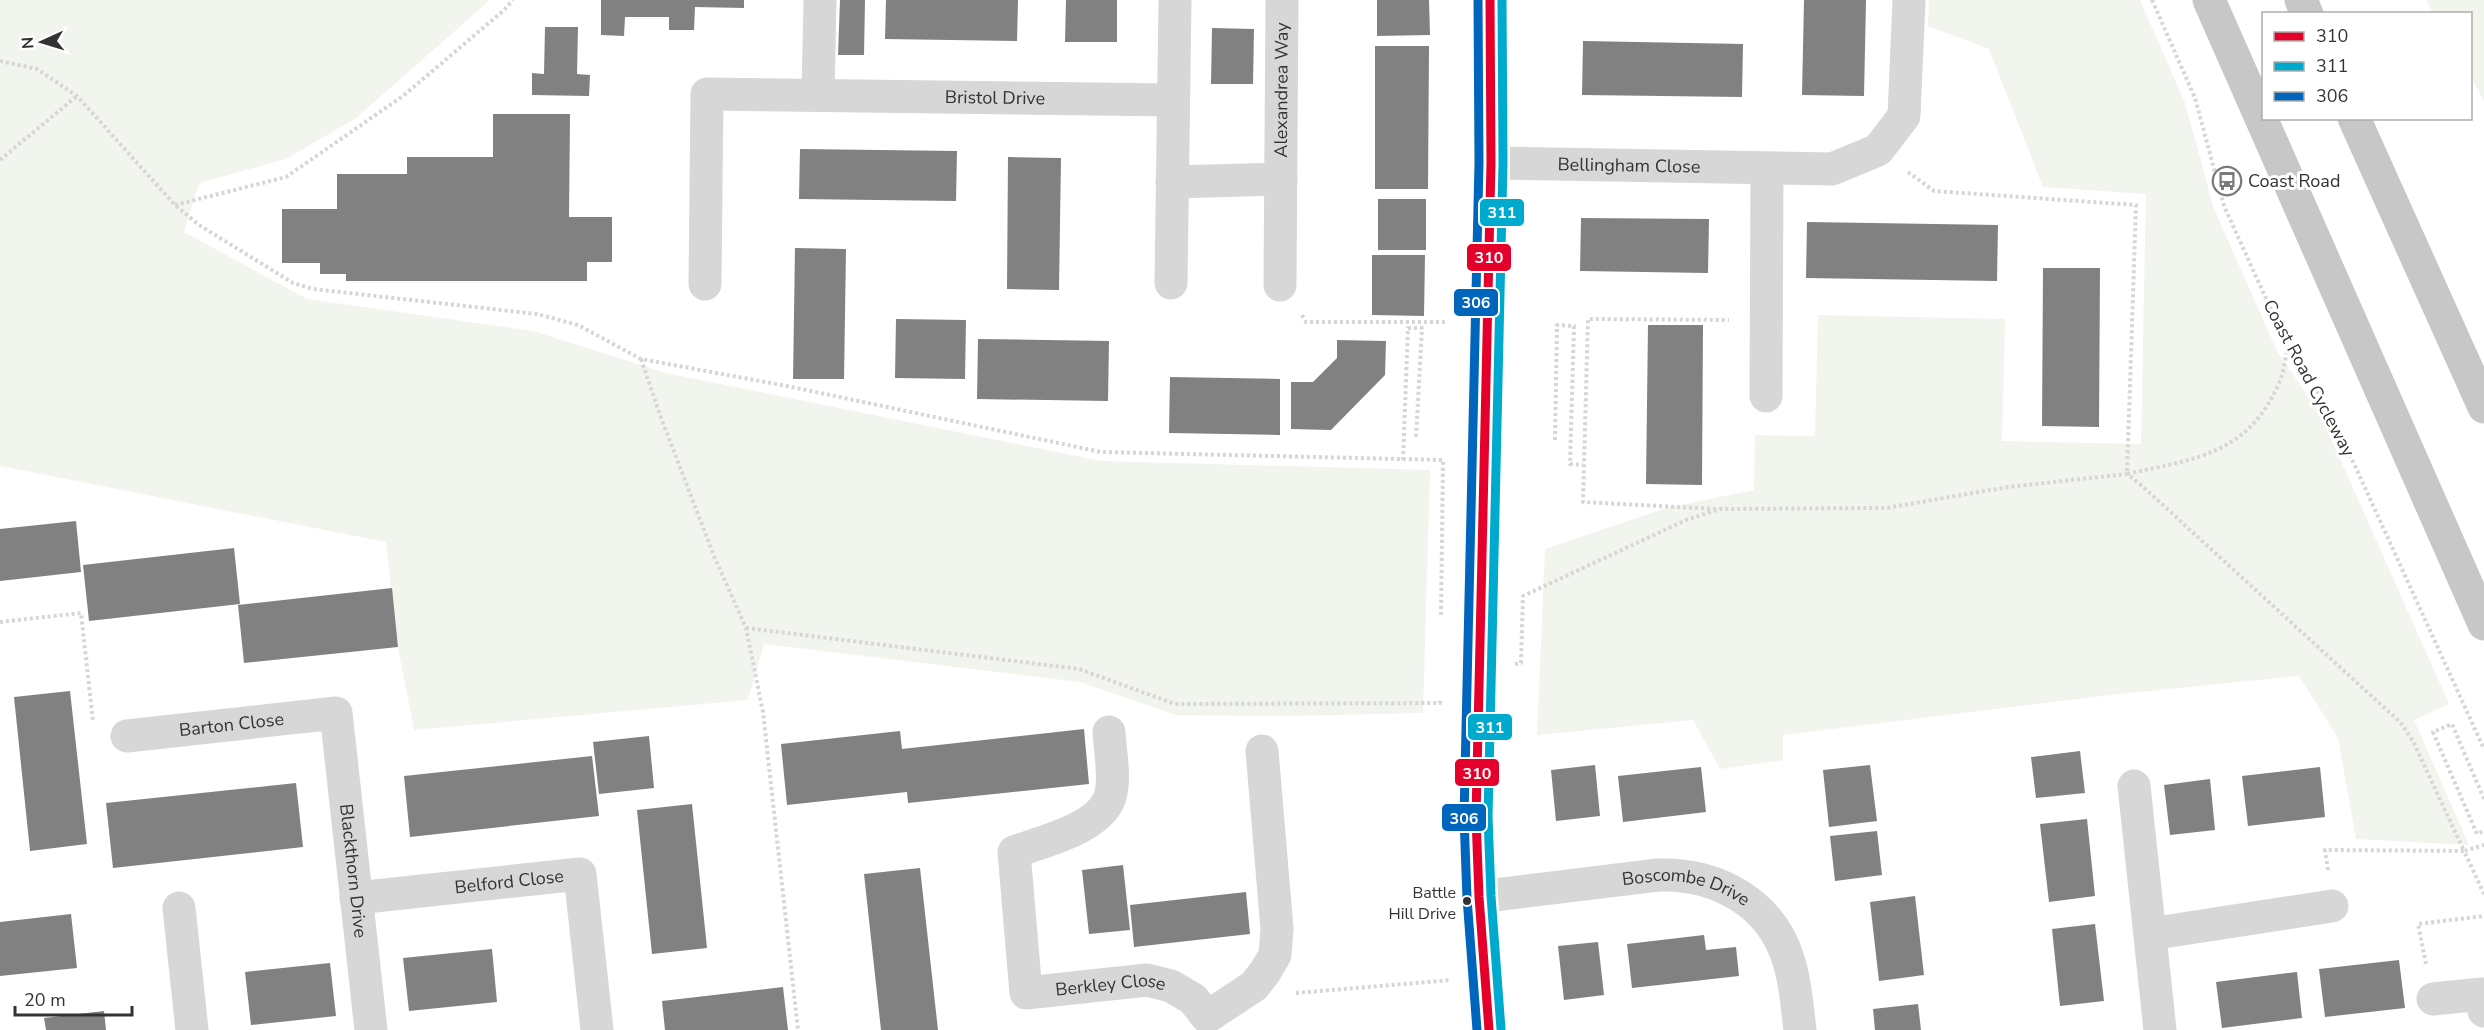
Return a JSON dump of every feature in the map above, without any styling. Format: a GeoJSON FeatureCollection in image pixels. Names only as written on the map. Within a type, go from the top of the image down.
{"type":"FeatureCollection","features":[{"type":"Feature","properties":{"kind":"highway"},"geometry":{"type":"LineString","coordinates":[[2209,0],[2484,624]]}},
{"type":"Feature","properties":{"kind":"highway"},"geometry":{"type":"LineString","coordinates":[[2355,120],[2484,407]]}},
{"type":"Feature","properties":{"kind":"street"},"geometry":{"type":"LineString","coordinates":[[818,95],[820,0]]}},
{"type":"Feature","properties":{"kind":"street"},"geometry":{"type":"LineString","coordinates":[[1171,283],[1174,0]]}},
{"type":"Feature","properties":{"kind":"street","name":"Alexandrea Way"},"geometry":{"type":"LineString","coordinates":[[1280,285],[1282,0]]}},
{"type":"Feature","properties":{"kind":"street"},"geometry":{"type":"LineString","coordinates":[[1489,1030],[1479,897],[1476,817],[1491,163],[1490,0]]}},
{"type":"Feature","properties":{"kind":"street"},"geometry":{"type":"LineString","coordinates":[[1878,150],[1904,116],[1909,0]]}},
{"type":"Feature","properties":{"kind":"street","name":"Bristol Drive"},"geometry":{"type":"LineString","coordinates":[[705,284],[707,94],[1173,100]]}},
{"type":"Feature","properties":{"kind":"street","name":"Bellingham Close"},"geometry":{"type":"LineString","coordinates":[[1491,163],[1832,169],[1878,150]]}},
{"type":"Feature","properties":{"kind":"street"},"geometry":{"type":"LineString","coordinates":[[1766,396],[1767,169]]}},
{"type":"Feature","properties":{"kind":"street","name":"Alexandrea Way"},"geometry":{"type":"LineString","coordinates":[[1172,182],[1281,179]]}},
{"type":"Feature","properties":{"kind":"street","name":"Barton Close"},"geometry":{"type":"LineString","coordinates":[[127,735],[336,713]]}},
{"type":"Feature","properties":{"kind":"street","name":"Blackthorn Drive"},"geometry":{"type":"LineString","coordinates":[[336,713],[370,1030]]}},
{"type":"Feature","properties":{"kind":"street","name":"Berkley Close"},"geometry":{"type":"LineString","coordinates":[[1109,732],[1111,792],[1106,807],[1094,819],[1077,828],[1014,852],[1026,993],[1147,980],[1171,986],[1193,999],[1210,1023],[1254,986],[1275,955],[1277,929],[1262,751]]}},
{"type":"Feature","properties":{"kind":"street"},"geometry":{"type":"LineString","coordinates":[[2134,786],[2160,1030]]}},
{"type":"Feature","properties":{"kind":"street","name":"Belford Close"},"geometry":{"type":"LineString","coordinates":[[356,898],[580,874],[597,1030]]}},
{"type":"Feature","properties":{"kind":"street","name":"Boscombe Drive"},"geometry":{"type":"LineString","coordinates":[[1479,897],[1658,875],[1682,874],[1712,880],[1737,894],[1760,911],[1777,934],[1789,960],[1800,1030]]}},
{"type":"Feature","properties":{"kind":"street"},"geometry":{"type":"LineString","coordinates":[[2150,934],[2332,906]]}},
{"type":"Feature","properties":{"kind":"street"},"geometry":{"type":"LineString","coordinates":[[179,908],[192,1030]]}},
{"type":"Feature","properties":{"kind":"street"},"geometry":{"type":"LineString","coordinates":[[2433,999],[2482,994],[2484,1011]]}},
{"type":"Feature","properties":{"kind":"path"},"geometry":{"type":"LineString","coordinates":[[175,205],[286,177],[404,96],[513,0]]}},
{"type":"Feature","properties":{"kind":"path","name":"Coast Road Cycleway"},"geometry":{"type":"LineString","coordinates":[[2152,0],[2195,98],[2224,206],[2288,347],[2330,411],[2484,749]]}},
{"type":"Feature","properties":{"kind":"path"},"geometry":{"type":"LineString","coordinates":[[0,61],[37,69],[77,96],[175,205],[200,225],[293,283],[313,290],[537,314],[578,325],[641,359],[787,386],[1101,452],[1443,460],[1441,620]]}},
{"type":"Feature","properties":{"kind":"path"},"geometry":{"type":"LineString","coordinates":[[0,160],[77,96]]}},
{"type":"Feature","properties":{"kind":"path"},"geometry":{"type":"LineString","coordinates":[[1878,150],[1934,191],[2136,205],[2127,474]]}},
{"type":"Feature","properties":{"kind":"path"},"geometry":{"type":"LineString","coordinates":[[1766,321],[1588,319],[1583,502],[1720,509],[1886,508],[2008,487],[2127,474],[2196,459],[2232,442],[2250,429],[2264,411],[2280,382],[2288,347]]}},
{"type":"Feature","properties":{"kind":"path"},"geometry":{"type":"LineString","coordinates":[[1306,322],[1445,321]]}},
{"type":"Feature","properties":{"kind":"path"},"geometry":{"type":"LineString","coordinates":[[1555,440],[1557,325],[1574,326],[1570,464],[1583,465]]}},
{"type":"Feature","properties":{"kind":"path"},"geometry":{"type":"LineString","coordinates":[[1403,460],[1407,328],[1422,328],[1416,437]]}},
{"type":"Feature","properties":{"kind":"path"},"geometry":{"type":"LineString","coordinates":[[641,359],[714,556],[746,628],[763,712],[798,1030]]}},
{"type":"Feature","properties":{"kind":"path"},"geometry":{"type":"LineString","coordinates":[[2127,474],[2141,484],[2400,722],[2413,741],[2484,894]]}},
{"type":"Feature","properties":{"kind":"path"},"geometry":{"type":"LineString","coordinates":[[1479,668],[1521,663],[1523,596],[1686,520],[1720,509]]}},
{"type":"Feature","properties":{"kind":"path"},"geometry":{"type":"LineString","coordinates":[[0,622],[81,613],[94,739],[127,735]]}},
{"type":"Feature","properties":{"kind":"path"},"geometry":{"type":"LineString","coordinates":[[746,628],[1079,669],[1175,704],[1440,703]]}},
{"type":"Feature","properties":{"kind":"path"},"geometry":{"type":"LineString","coordinates":[[2484,799],[2452,724],[2433,732],[2478,834],[2484,831]]}},
{"type":"Feature","properties":{"kind":"path"},"geometry":{"type":"LineString","coordinates":[[2332,906],[2325,850],[2464,851],[2484,845]]}},
{"type":"Feature","properties":{"kind":"path"},"geometry":{"type":"LineString","coordinates":[[2433,999],[2418,924],[2484,916]]}},
{"type":"Feature","properties":{"kind":"path"},"geometry":{"type":"LineString","coordinates":[[1254,986],[1275,994],[1484,977]]}},
{"type":"Feature","properties":{"kind":"shaded area"},"geometry":{"type":"Polygon","coordinates":[[[0,0],[490,0],[356,118],[286,159],[199,183],[184,232],[307,299],[533,331],[666,373],[1101,461],[1430,470],[1423,713],[1283,716],[1176,715],[1080,682],[764,644],[748,700],[414,730],[398,647],[386,542],[0,466],[0,0]]]}},
{"type":"Feature","properties":{"kind":"shaded area"},"geometry":{"type":"Polygon","coordinates":[[[1929,0],[2140,0],[2185,103],[2214,209],[2277,351],[2320,414],[2449,704],[2414,720],[2469,845],[2356,839],[2338,738],[2299,676],[2119,694],[1783,735],[1783,760],[1720,769],[1693,720],[1537,735],[1545,549],[1666,508],[1754,490],[1755,435],[1815,436],[1818,315],[2005,319],[2002,441],[2141,444],[2146,194],[2043,187],[1989,49],[1928,26],[1929,0]]]}},
{"type":"Feature","properties":{"kind":"shaded area"},"geometry":{"type":"Polygon","coordinates":[[[2426,0],[2484,0],[2484,101],[2472,79],[2472,12],[2432,12],[2426,0]]]}},
{"type":"Feature","properties":{"kind":"building"},"geometry":{"type":"Polygon","coordinates":[[[601,0],[744,0],[744,8],[695,7],[694,30],[669,30],[669,17],[625,17],[624,36],[601,35],[601,0]]]}},
{"type":"Feature","properties":{"kind":"building"},"geometry":{"type":"Polygon","coordinates":[[[840,0],[865,0],[864,55],[838,55],[840,0]]]}},
{"type":"Feature","properties":{"kind":"building"},"geometry":{"type":"Polygon","coordinates":[[[886,0],[1018,0],[1017,41],[885,39],[886,0]]]}},
{"type":"Feature","properties":{"kind":"building"},"geometry":{"type":"Polygon","coordinates":[[[1066,0],[1117,0],[1117,42],[1065,42],[1066,0]]]}},
{"type":"Feature","properties":{"kind":"building"},"geometry":{"type":"Polygon","coordinates":[[[1377,0],[1429,0],[1430,35],[1377,36],[1377,0]]]}},
{"type":"Feature","properties":{"kind":"building"},"geometry":{"type":"Polygon","coordinates":[[[1804,0],[1866,0],[1864,96],[1802,95],[1804,0]]]}},
{"type":"Feature","properties":{"kind":"building"},"geometry":{"type":"Polygon","coordinates":[[[545,27],[578,27],[577,74],[590,75],[589,96],[532,95],[532,73],[544,74],[545,27]]]}},
{"type":"Feature","properties":{"kind":"building"},"geometry":{"type":"Polygon","coordinates":[[[1212,28],[1254,29],[1253,84],[1211,84],[1212,28]]]}},
{"type":"Feature","properties":{"kind":"building"},"geometry":{"type":"Polygon","coordinates":[[[1583,41],[1743,44],[1742,97],[1582,95],[1583,41]]]}},
{"type":"Feature","properties":{"kind":"building"},"geometry":{"type":"Polygon","coordinates":[[[1375,46],[1429,46],[1428,189],[1375,189],[1375,46]]]}},
{"type":"Feature","properties":{"kind":"building"},"geometry":{"type":"Polygon","coordinates":[[[493,114],[570,114],[569,217],[612,217],[612,262],[587,262],[587,281],[346,281],[346,274],[320,274],[320,263],[282,263],[282,209],[337,209],[337,174],[407,174],[407,157],[493,157],[493,114]]]}},
{"type":"Feature","properties":{"kind":"building"},"geometry":{"type":"Polygon","coordinates":[[[800,149],[957,151],[956,201],[799,199],[800,149]]]}},
{"type":"Feature","properties":{"kind":"building"},"geometry":{"type":"Polygon","coordinates":[[[1008,157],[1061,158],[1059,290],[1007,289],[1008,157]]]}},
{"type":"Feature","properties":{"kind":"building"},"geometry":{"type":"Polygon","coordinates":[[[1378,199],[1426,199],[1426,250],[1378,250],[1378,199]]]}},
{"type":"Feature","properties":{"kind":"building"},"geometry":{"type":"Polygon","coordinates":[[[1581,218],[1709,219],[1708,273],[1580,271],[1581,218]]]}},
{"type":"Feature","properties":{"kind":"building"},"geometry":{"type":"Polygon","coordinates":[[[1807,222],[1998,225],[1997,281],[1806,278],[1807,222]]]}},
{"type":"Feature","properties":{"kind":"building"},"geometry":{"type":"Polygon","coordinates":[[[795,248],[846,249],[844,379],[793,379],[795,248]]]}},
{"type":"Feature","properties":{"kind":"building"},"geometry":{"type":"Polygon","coordinates":[[[1372,255],[1425,255],[1424,316],[1372,315],[1372,255]]]}},
{"type":"Feature","properties":{"kind":"building"},"geometry":{"type":"Polygon","coordinates":[[[2043,268],[2100,268],[2099,427],[2042,426],[2043,268]]]}},
{"type":"Feature","properties":{"kind":"building"},"geometry":{"type":"Polygon","coordinates":[[[896,319],[966,320],[965,379],[895,378],[896,319]]]}},
{"type":"Feature","properties":{"kind":"building"},"geometry":{"type":"Polygon","coordinates":[[[1648,325],[1703,325],[1702,485],[1646,484],[1648,325]]]}},
{"type":"Feature","properties":{"kind":"building"},"geometry":{"type":"Polygon","coordinates":[[[978,339],[1109,341],[1108,401],[977,399],[978,339]]]}},
{"type":"Feature","properties":{"kind":"building"},"geometry":{"type":"Polygon","coordinates":[[[1337,340],[1386,341],[1385,375],[1331,430],[1291,429],[1291,382],[1313,382],[1337,358],[1337,340]]]}},
{"type":"Feature","properties":{"kind":"building"},"geometry":{"type":"Polygon","coordinates":[[[1170,377],[1280,379],[1280,435],[1169,433],[1170,377]]]}},
{"type":"Feature","properties":{"kind":"building"},"geometry":{"type":"Polygon","coordinates":[[[76,521],[81,572],[0,581],[0,529],[76,521]]]}},
{"type":"Feature","properties":{"kind":"building"},"geometry":{"type":"Polygon","coordinates":[[[234,548],[240,604],[89,621],[83,565],[234,548]]]}},
{"type":"Feature","properties":{"kind":"building"},"geometry":{"type":"Polygon","coordinates":[[[392,588],[398,647],[244,663],[238,605],[392,588]]]}},
{"type":"Feature","properties":{"kind":"building"},"geometry":{"type":"Polygon","coordinates":[[[70,691],[87,844],[30,851],[14,697],[70,691]]]}},
{"type":"Feature","properties":{"kind":"building"},"geometry":{"type":"Polygon","coordinates":[[[1084,729],[1089,784],[908,803],[907,792],[787,805],[781,744],[900,731],[902,749],[1084,729]]]}},
{"type":"Feature","properties":{"kind":"building"},"geometry":{"type":"Polygon","coordinates":[[[649,736],[654,788],[599,794],[593,742],[649,736]]]}},
{"type":"Feature","properties":{"kind":"building"},"geometry":{"type":"Polygon","coordinates":[[[2080,751],[2085,793],[2036,798],[2031,757],[2080,751]]]}},
{"type":"Feature","properties":{"kind":"building"},"geometry":{"type":"Polygon","coordinates":[[[592,756],[599,816],[410,837],[404,776],[592,756]]]}},
{"type":"Feature","properties":{"kind":"building"},"geometry":{"type":"Polygon","coordinates":[[[1595,765],[1600,816],[1556,821],[1551,770],[1595,765]]]}},
{"type":"Feature","properties":{"kind":"building"},"geometry":{"type":"Polygon","coordinates":[[[1870,765],[1877,821],[1829,827],[1823,770],[1870,765]]]}},
{"type":"Feature","properties":{"kind":"building"},"geometry":{"type":"Polygon","coordinates":[[[1701,767],[1706,812],[1623,822],[1618,776],[1701,767]]]}},
{"type":"Feature","properties":{"kind":"building"},"geometry":{"type":"Polygon","coordinates":[[[2320,767],[2325,817],[2248,826],[2242,776],[2320,767]]]}},
{"type":"Feature","properties":{"kind":"building"},"geometry":{"type":"Polygon","coordinates":[[[2210,779],[2215,830],[2170,835],[2164,785],[2210,779]]]}},
{"type":"Feature","properties":{"kind":"building"},"geometry":{"type":"Polygon","coordinates":[[[296,783],[303,847],[113,868],[106,803],[296,783]]]}},
{"type":"Feature","properties":{"kind":"building"},"geometry":{"type":"Polygon","coordinates":[[[692,804],[707,948],[652,954],[637,810],[692,804]]]}},
{"type":"Feature","properties":{"kind":"building"},"geometry":{"type":"Polygon","coordinates":[[[2087,819],[2095,896],[2049,902],[2040,824],[2087,819]]]}},
{"type":"Feature","properties":{"kind":"building"},"geometry":{"type":"Polygon","coordinates":[[[1877,831],[1882,875],[1835,881],[1830,836],[1877,831]]]}},
{"type":"Feature","properties":{"kind":"building"},"geometry":{"type":"Polygon","coordinates":[[[1123,865],[1130,930],[1089,934],[1082,870],[1123,865]]]}},
{"type":"Feature","properties":{"kind":"building"},"geometry":{"type":"Polygon","coordinates":[[[920,868],[938,1030],[881,1030],[864,874],[920,868]]]}},
{"type":"Feature","properties":{"kind":"building"},"geometry":{"type":"Polygon","coordinates":[[[1246,892],[1250,934],[1134,947],[1130,905],[1246,892]]]}},
{"type":"Feature","properties":{"kind":"building"},"geometry":{"type":"Polygon","coordinates":[[[1915,896],[1924,975],[1879,981],[1870,902],[1915,896]]]}},
{"type":"Feature","properties":{"kind":"building"},"geometry":{"type":"Polygon","coordinates":[[[71,914],[77,968],[0,976],[0,922],[71,914]]]}},
{"type":"Feature","properties":{"kind":"building"},"geometry":{"type":"Polygon","coordinates":[[[2095,924],[2104,1001],[2060,1006],[2052,929],[2095,924]]]}},
{"type":"Feature","properties":{"kind":"building"},"geometry":{"type":"Polygon","coordinates":[[[1704,935],[1706,950],[1736,947],[1739,976],[1632,988],[1627,944],[1704,935]]]}},
{"type":"Feature","properties":{"kind":"building"},"geometry":{"type":"Polygon","coordinates":[[[1598,942],[1604,995],[1564,1000],[1558,946],[1598,942]]]}},
{"type":"Feature","properties":{"kind":"building"},"geometry":{"type":"Polygon","coordinates":[[[492,949],[497,1002],[409,1011],[403,958],[492,949]]]}},
{"type":"Feature","properties":{"kind":"building"},"geometry":{"type":"Polygon","coordinates":[[[2399,960],[2405,1008],[2325,1017],[2319,969],[2399,960]]]}},
{"type":"Feature","properties":{"kind":"building"},"geometry":{"type":"Polygon","coordinates":[[[330,963],[336,1016],[251,1025],[245,972],[330,963]]]}},
{"type":"Feature","properties":{"kind":"building"},"geometry":{"type":"Polygon","coordinates":[[[2297,972],[2302,1018],[2222,1028],[2216,982],[2297,972]]]}},
{"type":"Feature","properties":{"kind":"building"},"geometry":{"type":"Polygon","coordinates":[[[783,987],[788,1030],[665,1030],[662,1001],[783,987]]]}},
{"type":"Feature","properties":{"kind":"building"},"geometry":{"type":"Polygon","coordinates":[[[1918,1004],[1921,1030],[1875,1030],[1873,1009],[1918,1004]]]}},
{"type":"Feature","properties":{"kind":"building"},"geometry":{"type":"Polygon","coordinates":[[[104,1011],[106,1030],[46,1030],[44,1018],[104,1011]]]}},
{"type":"Feature","properties":{"kind":"transit line","name":"306"},"geometry":{"type":"LineString","coordinates":[[1477,1030],[1467,898],[1464,817],[1479,163],[1478,0]]}},
{"type":"Feature","properties":{"kind":"transit line","name":"310"},"geometry":{"type":"LineString","coordinates":[[1489,1030],[1479,897],[1476,817],[1491,163],[1490,0]]}},
{"type":"Feature","properties":{"kind":"transit line","name":"311"},"geometry":{"type":"LineString","coordinates":[[1501,1029],[1491,896],[1488,817],[1503,163],[1502,0]]}},
{"type":"Feature","properties":{"kind":"place","name":"Coast Road"},"geometry":{"type":"Point","coordinates":[2227,181]}},
{"type":"Feature","properties":{"kind":"place","name":"Battle Hill Drive"},"geometry":{"type":"Point","coordinates":[1467,901]}}]}
